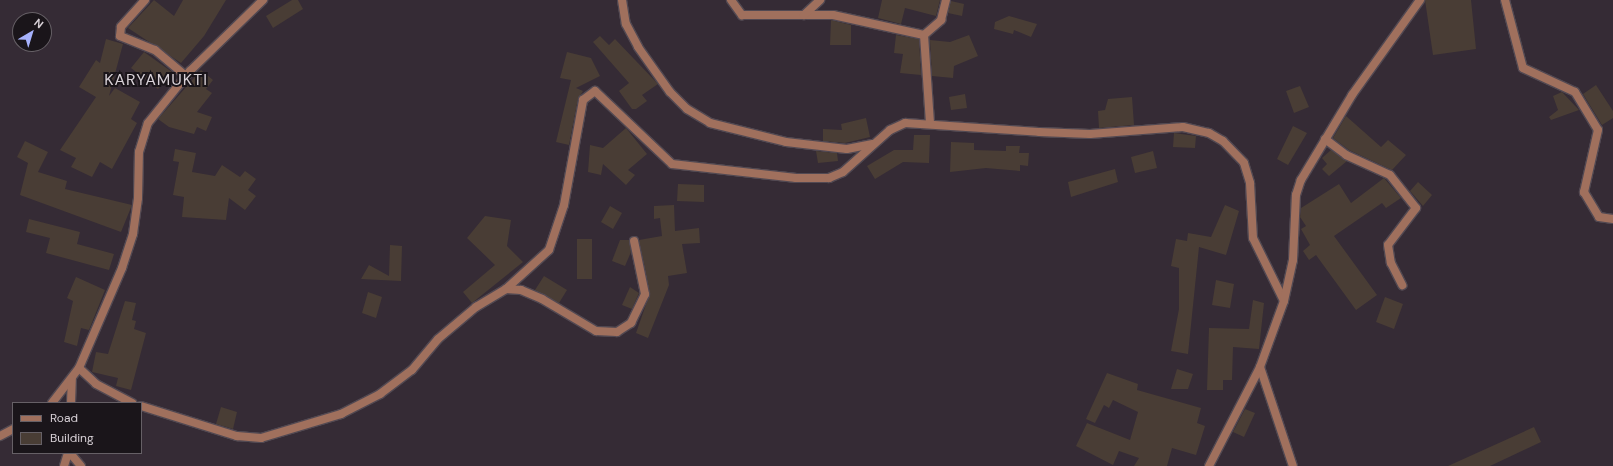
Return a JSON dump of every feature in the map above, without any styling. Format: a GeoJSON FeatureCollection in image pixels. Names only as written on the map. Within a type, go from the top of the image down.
{"type":"FeatureCollection","features":[{"type":"Feature","properties":{"kind":"street"},"geometry":{"type":"LineString","coordinates":[[145,0],[121,27],[120,36],[155,50],[186,76]]}},
{"type":"Feature","properties":{"kind":"street"},"geometry":{"type":"LineString","coordinates":[[622,0],[626,24],[638,47],[670,92],[687,109],[710,123],[786,142],[847,149],[875,144]]}},
{"type":"Feature","properties":{"kind":"street"},"geometry":{"type":"LineString","coordinates":[[731,0],[742,15],[834,15],[924,35]]}},
{"type":"Feature","properties":{"kind":"street"},"geometry":{"type":"LineString","coordinates":[[804,15],[820,0]]}},
{"type":"Feature","properties":{"kind":"street"},"geometry":{"type":"LineString","coordinates":[[924,35],[941,20],[946,0]]}},
{"type":"Feature","properties":{"kind":"street"},"geometry":{"type":"LineString","coordinates":[[1209,466],[1260,367],[1284,301],[1293,260],[1296,195],[1325,139],[1420,0]]}},
{"type":"Feature","properties":{"kind":"street"},"geometry":{"type":"LineString","coordinates":[[1505,0],[1522,68],[1575,92],[1598,130],[1584,192],[1600,217],[1613,219]]}},
{"type":"Feature","properties":{"kind":"street"},"geometry":{"type":"LineString","coordinates":[[53,402],[79,368],[133,234],[142,138],[157,108],[259,1]]}},
{"type":"Feature","properties":{"kind":"street"},"geometry":{"type":"LineString","coordinates":[[924,35],[930,123]]}},
{"type":"Feature","properties":{"kind":"street"},"geometry":{"type":"LineString","coordinates":[[142,406],[249,438],[302,427],[341,414],[380,394],[412,370],[438,339],[466,316],[506,290],[554,242],[583,100],[591,92],[601,94],[672,164],[796,178],[829,178],[852,165],[875,144],[905,123],[930,123],[1039,132],[1090,134],[1183,127],[1209,133],[1223,141],[1244,164],[1250,183],[1253,238],[1284,301]]}},
{"type":"Feature","properties":{"kind":"street"},"geometry":{"type":"LineString","coordinates":[[1325,139],[1346,155],[1390,175],[1416,208],[1388,245],[1391,263],[1402,285]]}},
{"type":"Feature","properties":{"kind":"street"},"geometry":{"type":"LineString","coordinates":[[506,290],[521,290],[542,299],[596,331],[621,331],[631,323],[645,294],[634,241]]}},
{"type":"Feature","properties":{"kind":"street"},"geometry":{"type":"LineString","coordinates":[[1260,367],[1294,466]]}},
{"type":"Feature","properties":{"kind":"street"},"geometry":{"type":"LineString","coordinates":[[79,368],[96,384],[130,402]]}},
{"type":"Feature","properties":{"kind":"street"},"geometry":{"type":"LineString","coordinates":[[71,402],[72,379]]}},
{"type":"Feature","properties":{"kind":"street"},"geometry":{"type":"LineString","coordinates":[[0,436],[12,430]]}},
{"type":"Feature","properties":{"kind":"street"},"geometry":{"type":"LineString","coordinates":[[64,466],[69,454]]}},
{"type":"Feature","properties":{"kind":"street"},"geometry":{"type":"LineString","coordinates":[[70,454],[81,466]]}},
{"type":"Feature","properties":{"kind":"building"},"geometry":{"type":"Polygon","coordinates":[[[154,0],[174,16],[183,0],[226,0],[204,36],[181,63],[128,28],[154,0]]]}},
{"type":"Feature","properties":{"kind":"building"},"geometry":{"type":"Polygon","coordinates":[[[292,0],[298,0],[303,9],[273,28],[266,16],[292,0]]]}},
{"type":"Feature","properties":{"kind":"building"},"geometry":{"type":"Polygon","coordinates":[[[882,0],[940,0],[936,16],[905,8],[901,24],[878,18],[882,0]]]}},
{"type":"Feature","properties":{"kind":"building"},"geometry":{"type":"Polygon","coordinates":[[[1425,0],[1471,0],[1476,49],[1433,55],[1425,0]]]}},
{"type":"Feature","properties":{"kind":"building"},"geometry":{"type":"Polygon","coordinates":[[[951,1],[964,4],[962,16],[948,13],[951,1]]]}},
{"type":"Feature","properties":{"kind":"building"},"geometry":{"type":"Polygon","coordinates":[[[1009,16],[1037,24],[1031,37],[1014,30],[1013,34],[994,29],[995,22],[1009,16]]]}},
{"type":"Feature","properties":{"kind":"building"},"geometry":{"type":"Polygon","coordinates":[[[831,20],[851,25],[851,45],[830,45],[831,20]]]}},
{"type":"Feature","properties":{"kind":"building"},"geometry":{"type":"Polygon","coordinates":[[[896,35],[919,39],[921,75],[900,73],[903,54],[894,53],[896,35]]]}},
{"type":"Feature","properties":{"kind":"building"},"geometry":{"type":"Polygon","coordinates":[[[969,35],[978,56],[954,66],[953,78],[932,76],[930,40],[950,42],[969,35]]]}},
{"type":"Feature","properties":{"kind":"building"},"geometry":{"type":"Polygon","coordinates":[[[600,36],[609,45],[615,39],[658,84],[642,95],[647,101],[636,109],[632,109],[619,91],[629,83],[593,42],[600,36]]]}},
{"type":"Feature","properties":{"kind":"building"},"geometry":{"type":"Polygon","coordinates":[[[106,39],[123,44],[109,96],[115,88],[140,102],[131,119],[137,123],[112,169],[100,162],[92,177],[71,167],[76,158],[60,150],[96,97],[79,87],[96,60],[100,63],[106,39]]]}},
{"type":"Feature","properties":{"kind":"building"},"geometry":{"type":"Polygon","coordinates":[[[144,52],[172,72],[158,89],[131,68],[144,52]]]}},
{"type":"Feature","properties":{"kind":"building"},"geometry":{"type":"Polygon","coordinates":[[[567,52],[591,58],[600,76],[576,88],[583,91],[578,99],[569,145],[556,142],[571,80],[560,78],[567,52]]]}},
{"type":"Feature","properties":{"kind":"building"},"geometry":{"type":"Polygon","coordinates":[[[201,70],[213,80],[206,89],[212,93],[197,112],[212,117],[206,131],[197,127],[194,134],[169,127],[158,119],[201,70]]]}},
{"type":"Feature","properties":{"kind":"building"},"geometry":{"type":"Polygon","coordinates":[[[1596,85],[1613,111],[1613,118],[1602,125],[1583,94],[1596,85]]]}},
{"type":"Feature","properties":{"kind":"building"},"geometry":{"type":"Polygon","coordinates":[[[1300,86],[1309,107],[1294,113],[1286,91],[1300,86]]]}},
{"type":"Feature","properties":{"kind":"building"},"geometry":{"type":"Polygon","coordinates":[[[1562,92],[1579,110],[1551,120],[1549,117],[1558,110],[1553,96],[1562,92]]]}},
{"type":"Feature","properties":{"kind":"building"},"geometry":{"type":"Polygon","coordinates":[[[965,94],[967,108],[951,110],[949,97],[965,94]]]}},
{"type":"Feature","properties":{"kind":"building"},"geometry":{"type":"Polygon","coordinates":[[[1132,97],[1134,125],[1099,128],[1098,111],[1105,110],[1108,99],[1132,97]]]}},
{"type":"Feature","properties":{"kind":"building"},"geometry":{"type":"Polygon","coordinates":[[[1346,116],[1381,147],[1388,140],[1406,155],[1392,170],[1349,150],[1333,138],[1346,116]]]}},
{"type":"Feature","properties":{"kind":"building"},"geometry":{"type":"Polygon","coordinates":[[[866,118],[870,137],[845,143],[823,141],[823,129],[842,130],[841,124],[866,118]]]}},
{"type":"Feature","properties":{"kind":"building"},"geometry":{"type":"Polygon","coordinates":[[[1293,126],[1307,133],[1288,165],[1277,159],[1293,126]]]}},
{"type":"Feature","properties":{"kind":"building"},"geometry":{"type":"Polygon","coordinates":[[[626,128],[647,154],[628,170],[635,175],[626,185],[603,164],[601,175],[588,172],[590,145],[603,148],[626,128]]]}},
{"type":"Feature","properties":{"kind":"building"},"geometry":{"type":"Polygon","coordinates":[[[1174,133],[1196,136],[1195,148],[1173,147],[1174,133]]]}},
{"type":"Feature","properties":{"kind":"building"},"geometry":{"type":"Polygon","coordinates":[[[914,135],[930,135],[929,163],[903,162],[875,179],[867,166],[894,150],[913,150],[914,135]]]}},
{"type":"Feature","properties":{"kind":"building"},"geometry":{"type":"Polygon","coordinates":[[[25,141],[48,152],[38,172],[67,181],[65,189],[132,205],[121,232],[20,195],[28,163],[17,157],[25,141]]]}},
{"type":"Feature","properties":{"kind":"building"},"geometry":{"type":"Polygon","coordinates":[[[951,142],[974,143],[974,150],[1006,151],[1006,146],[1020,146],[1019,153],[1029,153],[1028,166],[1020,165],[1020,171],[986,168],[950,172],[951,142]]]}},
{"type":"Feature","properties":{"kind":"building"},"geometry":{"type":"Polygon","coordinates":[[[175,149],[196,153],[192,172],[215,176],[222,165],[240,177],[245,171],[256,179],[248,190],[256,196],[245,210],[229,198],[226,220],[182,217],[184,197],[173,195],[179,162],[173,161],[175,149]]]}},
{"type":"Feature","properties":{"kind":"building"},"geometry":{"type":"Polygon","coordinates":[[[1331,150],[1347,161],[1329,176],[1322,169],[1327,164],[1322,158],[1331,150]]]}},
{"type":"Feature","properties":{"kind":"building"},"geometry":{"type":"Polygon","coordinates":[[[816,151],[837,153],[838,161],[818,163],[816,151]]]}},
{"type":"Feature","properties":{"kind":"building"},"geometry":{"type":"Polygon","coordinates":[[[1153,151],[1157,168],[1135,173],[1131,157],[1153,151]]]}},
{"type":"Feature","properties":{"kind":"building"},"geometry":{"type":"Polygon","coordinates":[[[1115,169],[1118,182],[1071,197],[1068,182],[1115,169]]]}},
{"type":"Feature","properties":{"kind":"building"},"geometry":{"type":"Polygon","coordinates":[[[1384,178],[1401,198],[1386,208],[1382,203],[1334,236],[1377,295],[1356,310],[1316,255],[1309,260],[1303,251],[1310,245],[1301,229],[1306,226],[1300,217],[1301,208],[1339,184],[1351,203],[1384,178]]]}},
{"type":"Feature","properties":{"kind":"building"},"geometry":{"type":"Polygon","coordinates":[[[1418,182],[1432,195],[1423,206],[1410,191],[1418,182]]]}},
{"type":"Feature","properties":{"kind":"building"},"geometry":{"type":"Polygon","coordinates":[[[678,184],[704,185],[704,202],[677,201],[678,184]]]}},
{"type":"Feature","properties":{"kind":"building"},"geometry":{"type":"Polygon","coordinates":[[[674,205],[675,231],[699,228],[700,243],[682,244],[687,273],[668,276],[669,285],[648,338],[636,333],[650,293],[639,240],[662,236],[660,218],[654,219],[654,206],[674,205]]]}},
{"type":"Feature","properties":{"kind":"building"},"geometry":{"type":"Polygon","coordinates":[[[1225,205],[1239,211],[1226,255],[1199,247],[1188,354],[1171,351],[1179,309],[1179,268],[1171,266],[1176,239],[1187,241],[1188,233],[1211,237],[1225,205]]]}},
{"type":"Feature","properties":{"kind":"building"},"geometry":{"type":"Polygon","coordinates":[[[610,206],[622,213],[613,229],[601,222],[610,206]]]}},
{"type":"Feature","properties":{"kind":"building"},"geometry":{"type":"Polygon","coordinates":[[[485,216],[511,220],[507,246],[523,262],[472,303],[463,292],[495,265],[467,238],[485,216]]]}},
{"type":"Feature","properties":{"kind":"building"},"geometry":{"type":"Polygon","coordinates":[[[29,219],[80,232],[77,244],[114,254],[109,270],[46,253],[50,238],[26,232],[29,219]]]}},
{"type":"Feature","properties":{"kind":"building"},"geometry":{"type":"Polygon","coordinates":[[[577,239],[592,239],[592,279],[577,279],[577,239]]]}},
{"type":"Feature","properties":{"kind":"building"},"geometry":{"type":"Polygon","coordinates":[[[620,240],[629,240],[631,252],[625,266],[612,261],[620,240]]]}},
{"type":"Feature","properties":{"kind":"building"},"geometry":{"type":"Polygon","coordinates":[[[390,245],[402,246],[401,281],[361,279],[369,265],[389,276],[390,245]]]}},
{"type":"Feature","properties":{"kind":"building"},"geometry":{"type":"Polygon","coordinates":[[[544,276],[567,290],[559,303],[535,290],[544,276]]]}},
{"type":"Feature","properties":{"kind":"building"},"geometry":{"type":"Polygon","coordinates":[[[76,277],[105,290],[89,330],[81,328],[77,346],[64,342],[73,301],[67,298],[76,277]]]}},
{"type":"Feature","properties":{"kind":"building"},"geometry":{"type":"Polygon","coordinates":[[[1216,280],[1234,284],[1230,308],[1212,305],[1216,280]]]}},
{"type":"Feature","properties":{"kind":"building"},"geometry":{"type":"Polygon","coordinates":[[[630,287],[639,293],[632,309],[622,305],[630,287]]]}},
{"type":"Feature","properties":{"kind":"building"},"geometry":{"type":"Polygon","coordinates":[[[368,292],[382,297],[376,318],[362,313],[368,292]]]}},
{"type":"Feature","properties":{"kind":"building"},"geometry":{"type":"Polygon","coordinates":[[[1385,297],[1403,304],[1394,329],[1376,322],[1385,297]]]}},
{"type":"Feature","properties":{"kind":"building"},"geometry":{"type":"Polygon","coordinates":[[[1253,300],[1264,303],[1259,349],[1233,347],[1232,380],[1223,380],[1223,390],[1207,390],[1209,328],[1249,329],[1253,300]]]}},
{"type":"Feature","properties":{"kind":"building"},"geometry":{"type":"Polygon","coordinates":[[[125,301],[136,303],[132,320],[136,321],[134,329],[146,333],[131,390],[116,386],[118,378],[92,372],[96,352],[108,354],[125,301]]]}},
{"type":"Feature","properties":{"kind":"building"},"geometry":{"type":"Polygon","coordinates":[[[1177,369],[1193,374],[1188,389],[1171,389],[1177,369]]]}},
{"type":"Feature","properties":{"kind":"building"},"geometry":{"type":"Polygon","coordinates":[[[1107,373],[1138,384],[1137,390],[1201,408],[1197,423],[1205,426],[1196,455],[1172,448],[1167,466],[1134,466],[1139,458],[1119,451],[1113,465],[1076,446],[1087,423],[1130,440],[1138,412],[1113,400],[1109,408],[1104,405],[1095,423],[1086,419],[1107,373]]]}},
{"type":"Feature","properties":{"kind":"building"},"geometry":{"type":"Polygon","coordinates":[[[221,407],[237,412],[233,429],[216,424],[221,407]]]}},
{"type":"Feature","properties":{"kind":"building"},"geometry":{"type":"Polygon","coordinates":[[[1245,409],[1255,413],[1244,437],[1233,432],[1245,409]]]}},
{"type":"Feature","properties":{"kind":"building"},"geometry":{"type":"Polygon","coordinates":[[[1534,427],[1541,442],[1490,466],[1448,466],[1534,427]]]}},
{"type":"Feature","properties":{"kind":"district","name":"KARYAMUKTI"},"geometry":{"type":"Point","coordinates":[156,80]}}]}
